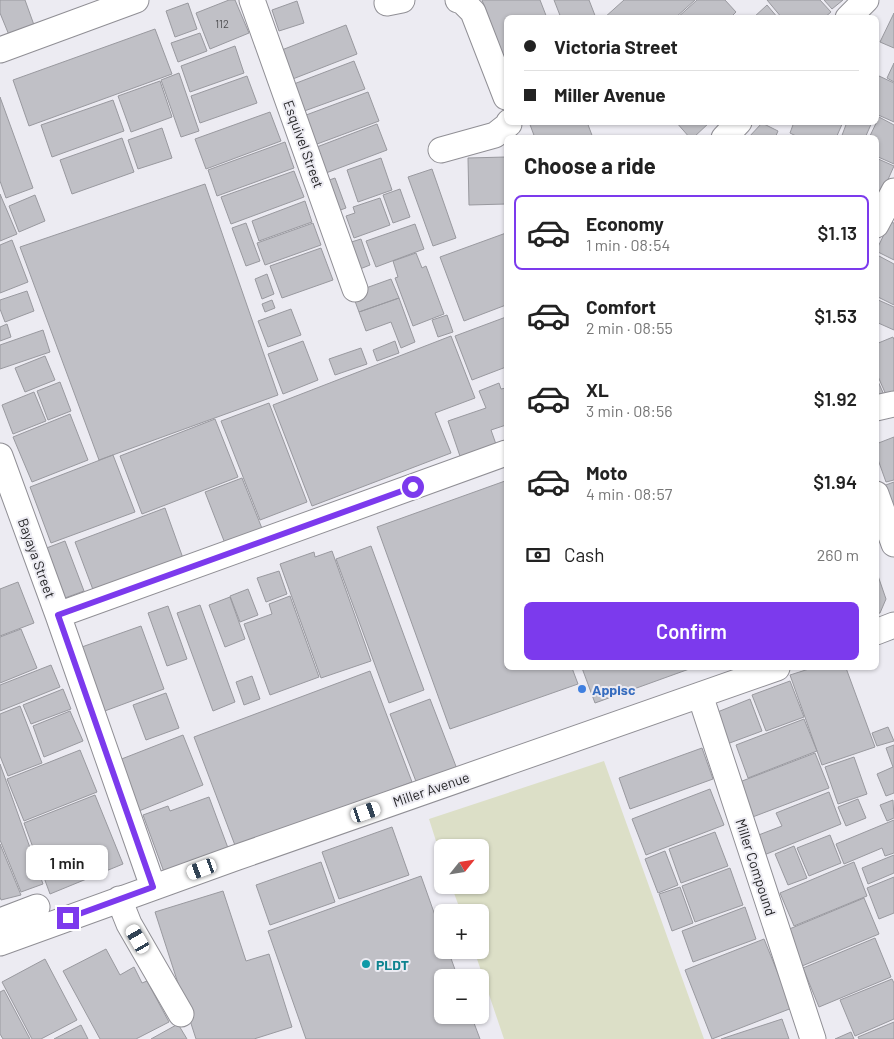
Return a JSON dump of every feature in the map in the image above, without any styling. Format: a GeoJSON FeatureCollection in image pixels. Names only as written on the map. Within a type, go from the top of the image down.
{"type":"FeatureCollection","features":[{"type":"Feature","properties":{"kind":"street"},"geometry":{"type":"LineString","coordinates":[[0,50],[136,0]]}},
{"type":"Feature","properties":{"kind":"street","name":"Esquivel Street"},"geometry":{"type":"LineString","coordinates":[[252,0],[356,289]]}},
{"type":"Feature","properties":{"kind":"street"},"geometry":{"type":"LineString","coordinates":[[458,0],[462,1],[473,12],[504,92]]}},
{"type":"Feature","properties":{"kind":"street"},"geometry":{"type":"LineString","coordinates":[[851,15],[866,0]]}},
{"type":"Feature","properties":{"kind":"street"},"geometry":{"type":"LineString","coordinates":[[441,150],[495,136],[506,125]]}},
{"type":"Feature","properties":{"kind":"street"},"geometry":{"type":"LineString","coordinates":[[879,219],[894,191]]}},
{"type":"Feature","properties":{"kind":"street"},"geometry":{"type":"LineString","coordinates":[[879,407],[894,404]]}},
{"type":"Feature","properties":{"kind":"street"},"geometry":{"type":"LineString","coordinates":[[58,615],[504,454]]}},
{"type":"Feature","properties":{"kind":"street","name":"Bayaya Street"},"geometry":{"type":"LineString","coordinates":[[0,456],[153,887]]}},
{"type":"Feature","properties":{"kind":"street"},"geometry":{"type":"LineString","coordinates":[[879,502],[894,544]]}},
{"type":"Feature","properties":{"kind":"street"},"geometry":{"type":"LineString","coordinates":[[879,631],[894,625]]}},
{"type":"Feature","properties":{"kind":"street","name":"Miller Avenue"},"geometry":{"type":"LineString","coordinates":[[0,943],[153,887],[771,670]]}},
{"type":"Feature","properties":{"kind":"street","name":"Miller Compound"},"geometry":{"type":"LineString","coordinates":[[700,695],[813,1039]]}},
{"type":"Feature","properties":{"kind":"street"},"geometry":{"type":"LineString","coordinates":[[120,899],[129,924],[181,1014]]}},
{"type":"Feature","properties":{"kind":"street"},"geometry":{"type":"LineString","coordinates":[[0,921],[37,907]]}},
{"type":"Feature","properties":{"kind":"green space"},"geometry":{"type":"Polygon","coordinates":[[[604,761],[704,1039],[504,1039],[489,994],[489,969],[480,969],[477,959],[489,959],[489,904],[458,904],[454,894],[489,894],[489,839],[435,839],[429,819],[604,761]]]}},
{"type":"Feature","properties":{"kind":"building"},"geometry":{"type":"Polygon","coordinates":[[[0,0],[25,0],[34,25],[9,35],[0,13],[0,0]]]}},
{"type":"Feature","properties":{"kind":"building"},"geometry":{"type":"Polygon","coordinates":[[[229,0],[235,0],[249,33],[210,49],[196,13],[229,0]]]}},
{"type":"Feature","properties":{"kind":"building"},"geometry":{"type":"Polygon","coordinates":[[[482,0],[540,0],[546,15],[504,15],[504,58],[482,0]]]}},
{"type":"Feature","properties":{"kind":"building"},"geometry":{"type":"Polygon","coordinates":[[[554,0],[589,0],[595,15],[560,15],[554,0]]]}},
{"type":"Feature","properties":{"kind":"building"},"geometry":{"type":"Polygon","coordinates":[[[624,0],[695,0],[678,15],[607,15],[624,0]]]}},
{"type":"Feature","properties":{"kind":"building"},"geometry":{"type":"Polygon","coordinates":[[[697,0],[725,0],[736,12],[733,15],[680,15],[697,0]]]}},
{"type":"Feature","properties":{"kind":"building"},"geometry":{"type":"Polygon","coordinates":[[[767,0],[820,0],[831,12],[828,15],[780,15],[767,0]]]}},
{"type":"Feature","properties":{"kind":"building"},"geometry":{"type":"Polygon","coordinates":[[[824,0],[843,0],[832,9],[824,0]]]}},
{"type":"Feature","properties":{"kind":"building"},"geometry":{"type":"Polygon","coordinates":[[[297,1],[304,23],[279,31],[272,10],[297,1]]]}},
{"type":"Feature","properties":{"kind":"building"},"geometry":{"type":"Polygon","coordinates":[[[188,3],[197,29],[175,37],[166,11],[188,3]]]}},
{"type":"Feature","properties":{"kind":"building"},"geometry":{"type":"Polygon","coordinates":[[[767,5],[775,15],[756,15],[767,5]]]}},
{"type":"Feature","properties":{"kind":"building"},"geometry":{"type":"Polygon","coordinates":[[[894,13],[894,48],[880,42],[894,13]]]}},
{"type":"Feature","properties":{"kind":"building"},"geometry":{"type":"Polygon","coordinates":[[[346,25],[357,54],[285,82],[274,53],[346,25]]]}},
{"type":"Feature","properties":{"kind":"building"},"geometry":{"type":"Polygon","coordinates":[[[155,29],[172,74],[29,126],[13,80],[155,29]]]}},
{"type":"Feature","properties":{"kind":"building"},"geometry":{"type":"Polygon","coordinates":[[[200,33],[207,51],[178,62],[171,43],[200,33]]]}},
{"type":"Feature","properties":{"kind":"building"},"geometry":{"type":"Polygon","coordinates":[[[235,46],[244,73],[190,92],[181,66],[235,46]]]}},
{"type":"Feature","properties":{"kind":"building"},"geometry":{"type":"Polygon","coordinates":[[[354,61],[365,89],[296,114],[286,87],[354,61]]]}},
{"type":"Feature","properties":{"kind":"building"},"geometry":{"type":"Polygon","coordinates":[[[894,63],[894,82],[887,78],[894,63]]]}},
{"type":"Feature","properties":{"kind":"building"},"geometry":{"type":"Polygon","coordinates":[[[179,73],[199,131],[181,137],[161,80],[179,73]]]}},
{"type":"Feature","properties":{"kind":"building"},"geometry":{"type":"Polygon","coordinates":[[[247,76],[257,103],[200,123],[191,96],[247,76]]]}},
{"type":"Feature","properties":{"kind":"building"},"geometry":{"type":"Polygon","coordinates":[[[879,76],[894,83],[894,122],[879,115],[879,76]]]}},
{"type":"Feature","properties":{"kind":"building"},"geometry":{"type":"Polygon","coordinates":[[[160,81],[172,117],[131,132],[118,96],[160,81]]]}},
{"type":"Feature","properties":{"kind":"building"},"geometry":{"type":"Polygon","coordinates":[[[368,92],[379,121],[309,147],[298,118],[368,92]]]}},
{"type":"Feature","properties":{"kind":"building"},"geometry":{"type":"Polygon","coordinates":[[[0,97],[33,188],[6,198],[0,181],[0,97]]]}},
{"type":"Feature","properties":{"kind":"building"},"geometry":{"type":"Polygon","coordinates":[[[113,100],[124,131],[52,157],[41,125],[113,100]]]}},
{"type":"Feature","properties":{"kind":"building"},"geometry":{"type":"Polygon","coordinates":[[[270,112],[281,141],[206,169],[195,139],[270,112]]]}},
{"type":"Feature","properties":{"kind":"building"},"geometry":{"type":"Polygon","coordinates":[[[879,117],[894,125],[894,164],[879,157],[879,135],[870,135],[875,125],[879,125],[879,117]]]}},
{"type":"Feature","properties":{"kind":"building"},"geometry":{"type":"Polygon","coordinates":[[[377,124],[387,150],[318,176],[309,150],[377,124]]]}},
{"type":"Feature","properties":{"kind":"building"},"geometry":{"type":"Polygon","coordinates":[[[530,125],[588,125],[592,135],[534,135],[530,125]]]}},
{"type":"Feature","properties":{"kind":"building"},"geometry":{"type":"Polygon","coordinates":[[[679,125],[707,125],[696,135],[687,135],[679,125]]]}},
{"type":"Feature","properties":{"kind":"building"},"geometry":{"type":"Polygon","coordinates":[[[760,125],[766,125],[778,131],[776,135],[751,135],[760,125]]]}},
{"type":"Feature","properties":{"kind":"building"},"geometry":{"type":"Polygon","coordinates":[[[793,125],[842,125],[837,135],[794,135],[790,133],[793,125]]]}},
{"type":"Feature","properties":{"kind":"building"},"geometry":{"type":"Polygon","coordinates":[[[846,125],[871,125],[866,135],[842,135],[846,125]]]}},
{"type":"Feature","properties":{"kind":"building"},"geometry":{"type":"Polygon","coordinates":[[[162,128],[172,158],[138,169],[128,140],[162,128]]]}},
{"type":"Feature","properties":{"kind":"building"},"geometry":{"type":"Polygon","coordinates":[[[122,138],[134,172],[72,194],[60,160],[122,138]]]}},
{"type":"Feature","properties":{"kind":"building"},"geometry":{"type":"Polygon","coordinates":[[[285,142],[294,168],[217,196],[208,170],[285,142]]]}},
{"type":"Feature","properties":{"kind":"building"},"geometry":{"type":"Polygon","coordinates":[[[504,157],[504,204],[469,205],[468,158],[504,157]]]}},
{"type":"Feature","properties":{"kind":"building"},"geometry":{"type":"Polygon","coordinates":[[[381,158],[392,190],[358,202],[347,170],[381,158]]]}},
{"type":"Feature","properties":{"kind":"building"},"geometry":{"type":"Polygon","coordinates":[[[879,159],[894,166],[879,200],[879,159]]]}},
{"type":"Feature","properties":{"kind":"building"},"geometry":{"type":"Polygon","coordinates":[[[432,169],[456,238],[433,246],[408,177],[432,169]]]}},
{"type":"Feature","properties":{"kind":"building"},"geometry":{"type":"Polygon","coordinates":[[[294,171],[304,197],[231,224],[221,197],[294,171]]]}},
{"type":"Feature","properties":{"kind":"building"},"geometry":{"type":"Polygon","coordinates":[[[335,178],[346,208],[332,213],[321,183],[335,178]]]}},
{"type":"Feature","properties":{"kind":"building"},"geometry":{"type":"Polygon","coordinates":[[[205,184],[278,395],[99,460],[20,247],[205,184]]]}},
{"type":"Feature","properties":{"kind":"building"},"geometry":{"type":"Polygon","coordinates":[[[400,189],[410,217],[393,223],[383,195],[400,189]]]}},
{"type":"Feature","properties":{"kind":"building"},"geometry":{"type":"Polygon","coordinates":[[[0,194],[17,234],[0,241],[0,194]]]}},
{"type":"Feature","properties":{"kind":"building"},"geometry":{"type":"Polygon","coordinates":[[[35,195],[45,221],[19,232],[9,206],[35,195]]]}},
{"type":"Feature","properties":{"kind":"building"},"geometry":{"type":"Polygon","coordinates":[[[380,198],[390,225],[354,238],[346,216],[355,213],[353,207],[380,198]]]}},
{"type":"Feature","properties":{"kind":"building"},"geometry":{"type":"Polygon","coordinates":[[[305,201],[312,222],[259,241],[252,221],[305,201]]]}},
{"type":"Feature","properties":{"kind":"building"},"geometry":{"type":"Polygon","coordinates":[[[890,222],[894,223],[894,260],[879,252],[879,245],[890,222]]]}},
{"type":"Feature","properties":{"kind":"building"},"geometry":{"type":"Polygon","coordinates":[[[246,223],[260,261],[246,266],[232,228],[246,223]]]}},
{"type":"Feature","properties":{"kind":"building"},"geometry":{"type":"Polygon","coordinates":[[[313,223],[321,245],[265,265],[257,243],[313,223]]]}},
{"type":"Feature","properties":{"kind":"building"},"geometry":{"type":"Polygon","coordinates":[[[415,224],[424,249],[376,267],[366,241],[415,224]]]}},
{"type":"Feature","properties":{"kind":"building"},"geometry":{"type":"Polygon","coordinates":[[[504,234],[504,306],[464,321],[440,257],[504,234]]]}},
{"type":"Feature","properties":{"kind":"building"},"geometry":{"type":"Polygon","coordinates":[[[361,239],[370,265],[355,271],[345,244],[361,239]]]}},
{"type":"Feature","properties":{"kind":"building"},"geometry":{"type":"Polygon","coordinates":[[[12,240],[28,282],[0,293],[0,245],[12,240]]]}},
{"type":"Feature","properties":{"kind":"building"},"geometry":{"type":"Polygon","coordinates":[[[321,248],[333,280],[282,298],[270,266],[321,248]]]}},
{"type":"Feature","properties":{"kind":"building"},"geometry":{"type":"Polygon","coordinates":[[[416,253],[422,268],[426,266],[444,314],[413,326],[395,278],[398,277],[393,261],[416,253]]]}},
{"type":"Feature","properties":{"kind":"building"},"geometry":{"type":"Polygon","coordinates":[[[879,256],[894,264],[894,305],[879,298],[879,256]]]}},
{"type":"Feature","properties":{"kind":"building"},"geometry":{"type":"Polygon","coordinates":[[[267,274],[274,294],[262,299],[255,279],[267,274]]]}},
{"type":"Feature","properties":{"kind":"building"},"geometry":{"type":"Polygon","coordinates":[[[391,279],[399,298],[359,312],[352,293],[391,279]]]}},
{"type":"Feature","properties":{"kind":"building"},"geometry":{"type":"Polygon","coordinates":[[[27,291],[34,311],[5,322],[0,309],[0,300],[27,291]]]}},
{"type":"Feature","properties":{"kind":"building"},"geometry":{"type":"Polygon","coordinates":[[[399,298],[415,342],[401,348],[391,322],[366,331],[359,312],[399,298]]]}},
{"type":"Feature","properties":{"kind":"building"},"geometry":{"type":"Polygon","coordinates":[[[272,300],[275,308],[265,312],[262,304],[272,300]]]}},
{"type":"Feature","properties":{"kind":"building"},"geometry":{"type":"Polygon","coordinates":[[[879,300],[894,307],[894,330],[879,323],[879,300]]]}},
{"type":"Feature","properties":{"kind":"building"},"geometry":{"type":"Polygon","coordinates":[[[291,309],[301,335],[268,347],[258,321],[291,309]]]}},
{"type":"Feature","properties":{"kind":"building"},"geometry":{"type":"Polygon","coordinates":[[[447,315],[453,332],[438,337],[432,320],[447,315]]]}},
{"type":"Feature","properties":{"kind":"building"},"geometry":{"type":"Polygon","coordinates":[[[504,318],[504,368],[472,380],[455,336],[504,318]]]}},
{"type":"Feature","properties":{"kind":"building"},"geometry":{"type":"Polygon","coordinates":[[[7,324],[11,337],[0,341],[0,327],[7,324]]]}},
{"type":"Feature","properties":{"kind":"building"},"geometry":{"type":"Polygon","coordinates":[[[43,330],[50,352],[0,369],[0,345],[43,330]]]}},
{"type":"Feature","properties":{"kind":"building"},"geometry":{"type":"Polygon","coordinates":[[[451,336],[475,398],[435,413],[451,453],[312,506],[273,405],[451,336]]]}},
{"type":"Feature","properties":{"kind":"building"},"geometry":{"type":"Polygon","coordinates":[[[893,337],[894,340],[894,394],[887,397],[879,379],[879,343],[893,337]]]}},
{"type":"Feature","properties":{"kind":"building"},"geometry":{"type":"Polygon","coordinates":[[[303,341],[318,380],[283,394],[268,354],[303,341]]]}},
{"type":"Feature","properties":{"kind":"building"},"geometry":{"type":"Polygon","coordinates":[[[395,341],[399,353],[377,361],[373,350],[395,341]]]}},
{"type":"Feature","properties":{"kind":"building"},"geometry":{"type":"Polygon","coordinates":[[[361,348],[367,364],[335,375],[329,359],[361,348]]]}},
{"type":"Feature","properties":{"kind":"building"},"geometry":{"type":"Polygon","coordinates":[[[45,356],[55,380],[25,392],[15,368],[45,356]]]}},
{"type":"Feature","properties":{"kind":"building"},"geometry":{"type":"Polygon","coordinates":[[[60,382],[71,411],[48,420],[37,391],[60,382]]]}},
{"type":"Feature","properties":{"kind":"building"},"geometry":{"type":"Polygon","coordinates":[[[499,383],[501,389],[504,388],[504,426],[491,430],[498,450],[462,462],[448,421],[486,408],[479,391],[499,383]]]}},
{"type":"Feature","properties":{"kind":"building"},"geometry":{"type":"Polygon","coordinates":[[[879,384],[885,397],[879,400],[879,384]]]}},
{"type":"Feature","properties":{"kind":"building"},"geometry":{"type":"Polygon","coordinates":[[[34,392],[46,421],[13,434],[2,405],[34,392]]]}},
{"type":"Feature","properties":{"kind":"building"},"geometry":{"type":"Polygon","coordinates":[[[269,403],[307,502],[260,520],[221,421],[269,403]]]}},
{"type":"Feature","properties":{"kind":"building"},"geometry":{"type":"Polygon","coordinates":[[[70,414],[88,460],[32,482],[13,437],[70,414]]]}},
{"type":"Feature","properties":{"kind":"building"},"geometry":{"type":"Polygon","coordinates":[[[215,419],[238,477],[142,514],[120,456],[215,419]]]}},
{"type":"Feature","properties":{"kind":"building"},"geometry":{"type":"Polygon","coordinates":[[[894,437],[894,480],[886,482],[879,462],[879,443],[894,437]]]}},
{"type":"Feature","properties":{"kind":"building"},"geometry":{"type":"Polygon","coordinates":[[[113,455],[135,512],[51,543],[30,487],[113,455]]]}},
{"type":"Feature","properties":{"kind":"building"},"geometry":{"type":"Polygon","coordinates":[[[242,478],[263,531],[226,546],[205,492],[242,478]]]}},
{"type":"Feature","properties":{"kind":"building"},"geometry":{"type":"Polygon","coordinates":[[[504,481],[504,670],[573,670],[578,684],[450,729],[377,527],[504,481]]]}},
{"type":"Feature","properties":{"kind":"building"},"geometry":{"type":"Polygon","coordinates":[[[894,482],[894,517],[883,486],[894,482]]]}},
{"type":"Feature","properties":{"kind":"building"},"geometry":{"type":"Polygon","coordinates":[[[165,508],[184,561],[95,595],[75,542],[165,508]]]}},
{"type":"Feature","properties":{"kind":"building"},"geometry":{"type":"Polygon","coordinates":[[[65,541],[84,591],[54,602],[36,552],[65,541]]]}},
{"type":"Feature","properties":{"kind":"building"},"geometry":{"type":"Polygon","coordinates":[[[371,546],[424,690],[389,703],[336,559],[371,546]]]}},
{"type":"Feature","properties":{"kind":"building"},"geometry":{"type":"Polygon","coordinates":[[[332,551],[371,661],[321,678],[280,564],[314,552],[315,557],[332,551]]]}},
{"type":"Feature","properties":{"kind":"building"},"geometry":{"type":"Polygon","coordinates":[[[279,571],[287,594],[266,602],[257,578],[279,571]]]}},
{"type":"Feature","properties":{"kind":"building"},"geometry":{"type":"Polygon","coordinates":[[[879,579],[886,599],[879,613],[879,579]]]}},
{"type":"Feature","properties":{"kind":"building"},"geometry":{"type":"Polygon","coordinates":[[[18,582],[34,623],[0,636],[0,589],[18,582]]]}},
{"type":"Feature","properties":{"kind":"building"},"geometry":{"type":"Polygon","coordinates":[[[248,589],[258,615],[240,622],[230,596],[248,589]]]}},
{"type":"Feature","properties":{"kind":"building"},"geometry":{"type":"Polygon","coordinates":[[[290,596],[319,677],[270,695],[244,624],[272,614],[269,604],[290,596]]]}},
{"type":"Feature","properties":{"kind":"building"},"geometry":{"type":"Polygon","coordinates":[[[230,597],[245,639],[225,647],[209,605],[230,597]]]}},
{"type":"Feature","properties":{"kind":"building"},"geometry":{"type":"Polygon","coordinates":[[[200,605],[235,702],[213,711],[177,613],[200,605]]]}},
{"type":"Feature","properties":{"kind":"building"},"geometry":{"type":"Polygon","coordinates":[[[168,606],[187,659],[167,666],[148,613],[168,606]]]}},
{"type":"Feature","properties":{"kind":"building"},"geometry":{"type":"Polygon","coordinates":[[[141,626],[164,689],[102,712],[79,648],[141,626]]]}},
{"type":"Feature","properties":{"kind":"building"},"geometry":{"type":"Polygon","coordinates":[[[21,629],[37,668],[0,683],[0,637],[21,629]]]}},
{"type":"Feature","properties":{"kind":"building"},"geometry":{"type":"Polygon","coordinates":[[[51,665],[60,687],[0,711],[0,685],[51,665]]]}},
{"type":"Feature","properties":{"kind":"building"},"geometry":{"type":"Polygon","coordinates":[[[583,670],[686,670],[595,703],[583,670]]]}},
{"type":"Feature","properties":{"kind":"building"},"geometry":{"type":"Polygon","coordinates":[[[806,670],[847,670],[875,747],[822,765],[790,675],[806,670]]]}},
{"type":"Feature","properties":{"kind":"building"},"geometry":{"type":"Polygon","coordinates":[[[370,671],[412,782],[236,848],[194,737],[370,671]]]}},
{"type":"Feature","properties":{"kind":"building"},"geometry":{"type":"Polygon","coordinates":[[[252,676],[260,699],[244,705],[236,682],[252,676]]]}},
{"type":"Feature","properties":{"kind":"building"},"geometry":{"type":"Polygon","coordinates":[[[790,681],[804,717],[766,731],[752,695],[790,681]]]}},
{"type":"Feature","properties":{"kind":"building"},"geometry":{"type":"Polygon","coordinates":[[[63,689],[71,709],[31,724],[23,705],[63,689]]]}},
{"type":"Feature","properties":{"kind":"building"},"geometry":{"type":"Polygon","coordinates":[[[166,693],[179,728],[146,740],[133,705],[166,693]]]}},
{"type":"Feature","properties":{"kind":"building"},"geometry":{"type":"Polygon","coordinates":[[[430,699],[457,769],[417,784],[390,714],[430,699]]]}},
{"type":"Feature","properties":{"kind":"building"},"geometry":{"type":"Polygon","coordinates":[[[750,699],[762,731],[727,744],[715,713],[750,699]]]}},
{"type":"Feature","properties":{"kind":"building"},"geometry":{"type":"Polygon","coordinates":[[[20,706],[42,763],[8,776],[0,756],[0,714],[20,706]]]}},
{"type":"Feature","properties":{"kind":"building"},"geometry":{"type":"Polygon","coordinates":[[[70,711],[83,741],[44,757],[33,726],[70,711]]]}},
{"type":"Feature","properties":{"kind":"building"},"geometry":{"type":"Polygon","coordinates":[[[804,719],[817,751],[748,778],[736,745],[804,719]]]}},
{"type":"Feature","properties":{"kind":"building"},"geometry":{"type":"Polygon","coordinates":[[[888,727],[894,741],[877,746],[872,733],[888,727]]]}},
{"type":"Feature","properties":{"kind":"building"},"geometry":{"type":"Polygon","coordinates":[[[183,735],[203,785],[139,811],[119,760],[183,735]]]}},
{"type":"Feature","properties":{"kind":"building"},"geometry":{"type":"Polygon","coordinates":[[[894,745],[894,793],[886,796],[877,774],[893,767],[886,748],[894,745]]]}},
{"type":"Feature","properties":{"kind":"building"},"geometry":{"type":"Polygon","coordinates":[[[702,748],[713,779],[630,809],[619,778],[702,748]]]}},
{"type":"Feature","properties":{"kind":"building"},"geometry":{"type":"Polygon","coordinates":[[[80,750],[97,792],[24,821],[7,779],[80,750]]]}},
{"type":"Feature","properties":{"kind":"building"},"geometry":{"type":"Polygon","coordinates":[[[815,753],[829,788],[750,818],[737,783],[815,753]]]}},
{"type":"Feature","properties":{"kind":"building"},"geometry":{"type":"Polygon","coordinates":[[[854,757],[867,794],[838,804],[825,767],[854,757]]]}},
{"type":"Feature","properties":{"kind":"building"},"geometry":{"type":"Polygon","coordinates":[[[0,764],[43,884],[21,892],[0,840],[0,764]]]}},
{"type":"Feature","properties":{"kind":"building"},"geometry":{"type":"Polygon","coordinates":[[[710,789],[724,825],[646,855],[632,819],[710,789]]]}},
{"type":"Feature","properties":{"kind":"building"},"geometry":{"type":"Polygon","coordinates":[[[829,792],[841,824],[764,855],[756,836],[782,826],[776,813],[829,792]]]}},
{"type":"Feature","properties":{"kind":"building"},"geometry":{"type":"Polygon","coordinates":[[[95,795],[123,864],[50,894],[24,823],[95,795]]]}},
{"type":"Feature","properties":{"kind":"building"},"geometry":{"type":"Polygon","coordinates":[[[209,797],[228,848],[164,872],[143,815],[168,806],[170,811],[209,797]]]}},
{"type":"Feature","properties":{"kind":"building"},"geometry":{"type":"Polygon","coordinates":[[[858,799],[866,818],[846,826],[838,807],[858,799]]]}},
{"type":"Feature","properties":{"kind":"building"},"geometry":{"type":"Polygon","coordinates":[[[893,800],[894,818],[887,821],[880,805],[893,800]]]}},
{"type":"Feature","properties":{"kind":"building"},"geometry":{"type":"Polygon","coordinates":[[[894,820],[894,853],[885,856],[882,848],[844,864],[836,844],[894,820]]]}},
{"type":"Feature","properties":{"kind":"building"},"geometry":{"type":"Polygon","coordinates":[[[392,827],[409,875],[339,899],[322,852],[392,827]]]}},
{"type":"Feature","properties":{"kind":"building"},"geometry":{"type":"Polygon","coordinates":[[[715,832],[728,866],[681,883],[669,849],[715,832]]]}},
{"type":"Feature","properties":{"kind":"building"},"geometry":{"type":"Polygon","coordinates":[[[830,835],[841,863],[809,876],[797,848],[830,835]]]}},
{"type":"Feature","properties":{"kind":"building"},"geometry":{"type":"Polygon","coordinates":[[[0,844],[21,895],[1,900],[0,897],[0,844]]]}},
{"type":"Feature","properties":{"kind":"building"},"geometry":{"type":"Polygon","coordinates":[[[794,846],[807,878],[788,885],[775,854],[794,846]]]}},
{"type":"Feature","properties":{"kind":"building"},"geometry":{"type":"Polygon","coordinates":[[[665,851],[678,885],[658,893],[645,859],[665,851]]]}},
{"type":"Feature","properties":{"kind":"building"},"geometry":{"type":"Polygon","coordinates":[[[894,855],[894,873],[868,884],[862,868],[894,855]]]}},
{"type":"Feature","properties":{"kind":"building"},"geometry":{"type":"Polygon","coordinates":[[[321,862],[335,902],[270,925],[256,885],[321,862]]]}},
{"type":"Feature","properties":{"kind":"building"},"geometry":{"type":"Polygon","coordinates":[[[854,862],[867,896],[794,926],[780,893],[854,862]]]}},
{"type":"Feature","properties":{"kind":"building"},"geometry":{"type":"Polygon","coordinates":[[[730,868],[743,905],[695,922],[682,886],[730,868]]]}},
{"type":"Feature","properties":{"kind":"building","name":"PLDT"},"geometry":{"type":"Polygon","coordinates":[[[421,876],[434,913],[434,959],[451,959],[455,969],[434,969],[434,1024],[474,1024],[480,1039],[306,1039],[268,931],[421,876]]]}},
{"type":"Feature","properties":{"kind":"building"},"geometry":{"type":"Polygon","coordinates":[[[894,877],[894,913],[879,919],[867,888],[894,877]]]}},
{"type":"Feature","properties":{"kind":"building"},"geometry":{"type":"Polygon","coordinates":[[[680,887],[693,923],[672,931],[659,894],[680,887]]]}},
{"type":"Feature","properties":{"kind":"building"},"geometry":{"type":"Polygon","coordinates":[[[223,891],[246,961],[269,954],[292,1027],[254,1039],[196,1039],[155,912],[223,891]]]}},
{"type":"Feature","properties":{"kind":"building"},"geometry":{"type":"Polygon","coordinates":[[[864,898],[879,934],[802,966],[787,930],[864,898]]]}},
{"type":"Feature","properties":{"kind":"building"},"geometry":{"type":"Polygon","coordinates":[[[745,907],[756,939],[693,962],[682,931],[745,907]]]}},
{"type":"Feature","properties":{"kind":"building"},"geometry":{"type":"Polygon","coordinates":[[[875,938],[891,977],[819,1007],[803,968],[875,938]]]}},
{"type":"Feature","properties":{"kind":"building"},"geometry":{"type":"Polygon","coordinates":[[[764,939],[792,1008],[712,1039],[685,970],[764,939]]]}},
{"type":"Feature","properties":{"kind":"building"},"geometry":{"type":"Polygon","coordinates":[[[106,949],[120,975],[134,967],[142,983],[147,981],[169,1022],[136,1039],[100,1039],[63,971],[106,949]]]}},
{"type":"Feature","properties":{"kind":"building"},"geometry":{"type":"Polygon","coordinates":[[[45,959],[77,1020],[41,1039],[32,1039],[2,982],[45,959]]]}},
{"type":"Feature","properties":{"kind":"building"},"geometry":{"type":"Polygon","coordinates":[[[892,979],[894,983],[894,1019],[855,1036],[840,1000],[892,979]]]}},
{"type":"Feature","properties":{"kind":"building"},"geometry":{"type":"Polygon","coordinates":[[[4,990],[30,1039],[3,1039],[0,1034],[0,992],[4,990]]]}},
{"type":"Feature","properties":{"kind":"building"},"geometry":{"type":"Polygon","coordinates":[[[782,1019],[789,1039],[721,1039],[782,1019]]]}},
{"type":"Feature","properties":{"kind":"building"},"geometry":{"type":"Polygon","coordinates":[[[894,1022],[894,1039],[859,1039],[858,1037],[894,1022]]]}},
{"type":"Feature","properties":{"kind":"building"},"geometry":{"type":"Polygon","coordinates":[[[178,1024],[187,1039],[151,1039],[178,1024]]]}},
{"type":"Feature","properties":{"kind":"building"},"geometry":{"type":"Polygon","coordinates":[[[81,1025],[88,1039],[54,1039],[81,1025]]]}},
{"type":"Feature","properties":{"kind":"building"},"geometry":{"type":"Polygon","coordinates":[[[851,1032],[854,1039],[835,1039],[851,1032]]]}},
{"type":"Feature","properties":{"kind":"place","name":"Appisc"},"geometry":{"type":"Point","coordinates":[582,689]}},
{"type":"Feature","properties":{"kind":"place","name":"PLDT"},"geometry":{"type":"Point","coordinates":[366,964]}},
{"type":"Feature","properties":{"kind":"route"},"geometry":{"type":"LineString","coordinates":[[68,918],[153,887],[58,615],[413,487]]}}]}
